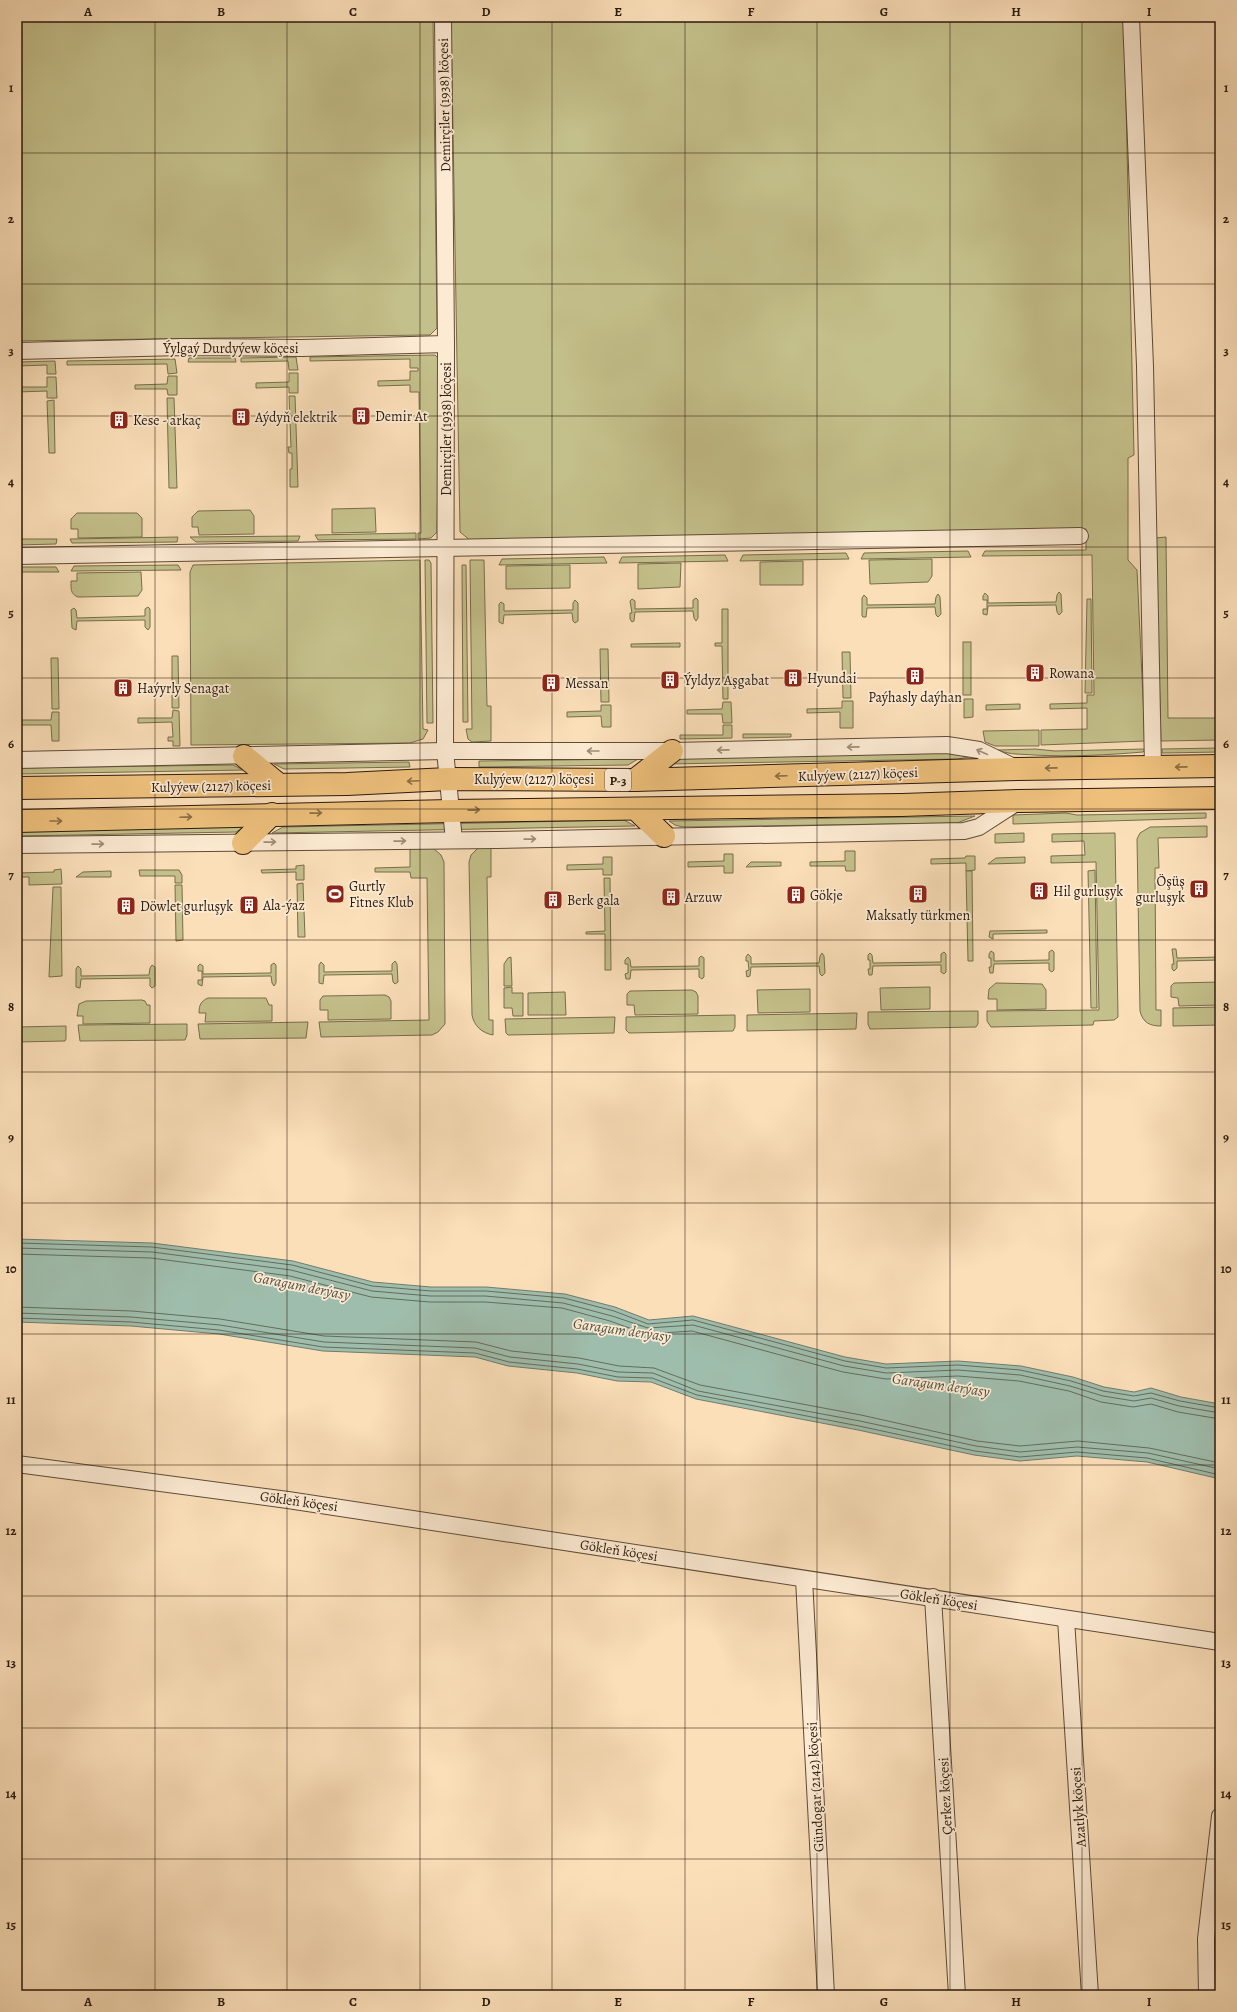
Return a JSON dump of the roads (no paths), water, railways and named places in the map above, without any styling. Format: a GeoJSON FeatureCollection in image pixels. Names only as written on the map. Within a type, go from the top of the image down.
{"type":"FeatureCollection","features":[{"type":"Feature","properties":{"kind":"highway"},"geometry":{"type":"LineString","coordinates":[[634,780],[672,751]]}},
{"type":"Feature","properties":{"kind":"highway"},"geometry":{"type":"LineString","coordinates":[[244,756],[278,784]]}},
{"type":"Feature","properties":{"kind":"highway","name":"Kulyýew (2127) köçesi"},"geometry":{"type":"LineString","coordinates":[[17,788],[347,784],[448,779],[634,780],[1017,769],[1220,766]]}},
{"type":"Feature","properties":{"kind":"highway","name":"P-3"},"geometry":{"type":"LineString","coordinates":[[17,821],[272,814],[902,805],[1020,801],[1220,798]]}},
{"type":"Feature","properties":{"kind":"highway"},"geometry":{"type":"LineString","coordinates":[[636,809],[664,836]]}},
{"type":"Feature","properties":{"kind":"highway"},"geometry":{"type":"LineString","coordinates":[[243,842],[272,814]]}},
{"type":"Feature","properties":{"kind":"street","name":"Demirçiler (1938) köçesi"},"geometry":{"type":"LineString","coordinates":[[443,17],[446,344],[445,751],[454,840]]}},
{"type":"Feature","properties":{"kind":"street"},"geometry":{"type":"LineString","coordinates":[[1131,17],[1145,366],[1153,767]]}},
{"type":"Feature","properties":{"kind":"street","name":"Ýylgaý Durdyýew köçesi"},"geometry":{"type":"LineString","coordinates":[[17,351],[182,347],[302,348],[446,344]]}},
{"type":"Feature","properties":{"kind":"street"},"geometry":{"type":"LineString","coordinates":[[17,556],[1080,536]]}},
{"type":"Feature","properties":{"kind":"street"},"geometry":{"type":"LineString","coordinates":[[17,760],[445,751],[672,751],[947,745],[979,750],[1017,769]]}},
{"type":"Feature","properties":{"kind":"street"},"geometry":{"type":"LineString","coordinates":[[17,845],[454,840],[964,831],[979,827],[1020,801]]}},
{"type":"Feature","properties":{"kind":"street","name":"Gökleň köçesi"},"geometry":{"type":"LineString","coordinates":[[17,1464],[281,1499],[804,1579],[933,1597],[1220,1642]]}},
{"type":"Feature","properties":{"kind":"street","name":"Gündogar (2142) köçesi"},"geometry":{"type":"LineString","coordinates":[[804,1579],[826,1995]]}},
{"type":"Feature","properties":{"kind":"street","name":"Çerkez köçesi"},"geometry":{"type":"LineString","coordinates":[[933,1597],[957,1995]]}},
{"type":"Feature","properties":{"kind":"street","name":"Azatlyk köçesi"},"geometry":{"type":"LineString","coordinates":[[1066,1619],[1090,1995]]}},
{"type":"Feature","properties":{"kind":"street"},"geometry":{"type":"LineString","coordinates":[[1207,1995],[1213,1940],[1220,1816]]}},
{"type":"Feature","properties":{"kind":"water","name":"Garagum derýasy"},"geometry":{"type":"Polygon","coordinates":[[[17,1239],[152,1243],[293,1261],[373,1282],[431,1287],[486,1287],[565,1294],[615,1307],[649,1320],[693,1316],[845,1357],[886,1364],[958,1361],[1021,1366],[1073,1377],[1104,1387],[1134,1392],[1151,1388],[1181,1397],[1220,1404],[1220,1479],[1147,1462],[1077,1456],[1020,1461],[974,1455],[858,1430],[696,1399],[651,1382],[617,1381],[577,1373],[508,1366],[475,1357],[323,1351],[219,1334],[131,1326],[17,1322],[17,1239]]]}},
{"type":"Feature","properties":{"kind":"place","name":"Demir At"},"geometry":{"type":"Point","coordinates":[361,416]}},
{"type":"Feature","properties":{"kind":"place","name":"Aýdyň elektrik"},"geometry":{"type":"Point","coordinates":[241,417]}},
{"type":"Feature","properties":{"kind":"place","name":"Kese - arkaç"},"geometry":{"type":"Point","coordinates":[119,420]}},
{"type":"Feature","properties":{"kind":"place","name":"Rowana"},"geometry":{"type":"Point","coordinates":[1035,673]}},
{"type":"Feature","properties":{"kind":"place","name":"Paýhasly daýhan"},"geometry":{"type":"Point","coordinates":[915,676]}},
{"type":"Feature","properties":{"kind":"place","name":"Hyundai"},"geometry":{"type":"Point","coordinates":[793,678]}},
{"type":"Feature","properties":{"kind":"place","name":"Ýyldyz Aşgabat"},"geometry":{"type":"Point","coordinates":[670,680]}},
{"type":"Feature","properties":{"kind":"place","name":"Messan"},"geometry":{"type":"Point","coordinates":[551,683]}},
{"type":"Feature","properties":{"kind":"place","name":"Haýyrly Senagat"},"geometry":{"type":"Point","coordinates":[123,688]}},
{"type":"Feature","properties":{"kind":"place","name":"Öşüş gurluşyk"},"geometry":{"type":"Point","coordinates":[1199,889]}},
{"type":"Feature","properties":{"kind":"place","name":"Hil gurluşyk"},"geometry":{"type":"Point","coordinates":[1039,891]}},
{"type":"Feature","properties":{"kind":"place","name":"Gurtly Fitnes Klub"},"geometry":{"type":"Point","coordinates":[335,894]}},
{"type":"Feature","properties":{"kind":"place","name":"Maksatly türkmen"},"geometry":{"type":"Point","coordinates":[918,894]}},
{"type":"Feature","properties":{"kind":"place","name":"Gökje"},"geometry":{"type":"Point","coordinates":[796,895]}},
{"type":"Feature","properties":{"kind":"place","name":"Arzuw"},"geometry":{"type":"Point","coordinates":[671,897]}},
{"type":"Feature","properties":{"kind":"place","name":"Berk gala"},"geometry":{"type":"Point","coordinates":[553,900]}},
{"type":"Feature","properties":{"kind":"place","name":"Ala-ýaz"},"geometry":{"type":"Point","coordinates":[249,905]}},
{"type":"Feature","properties":{"kind":"place","name":"Döwlet gurluşyk"},"geometry":{"type":"Point","coordinates":[126,906]}}]}
